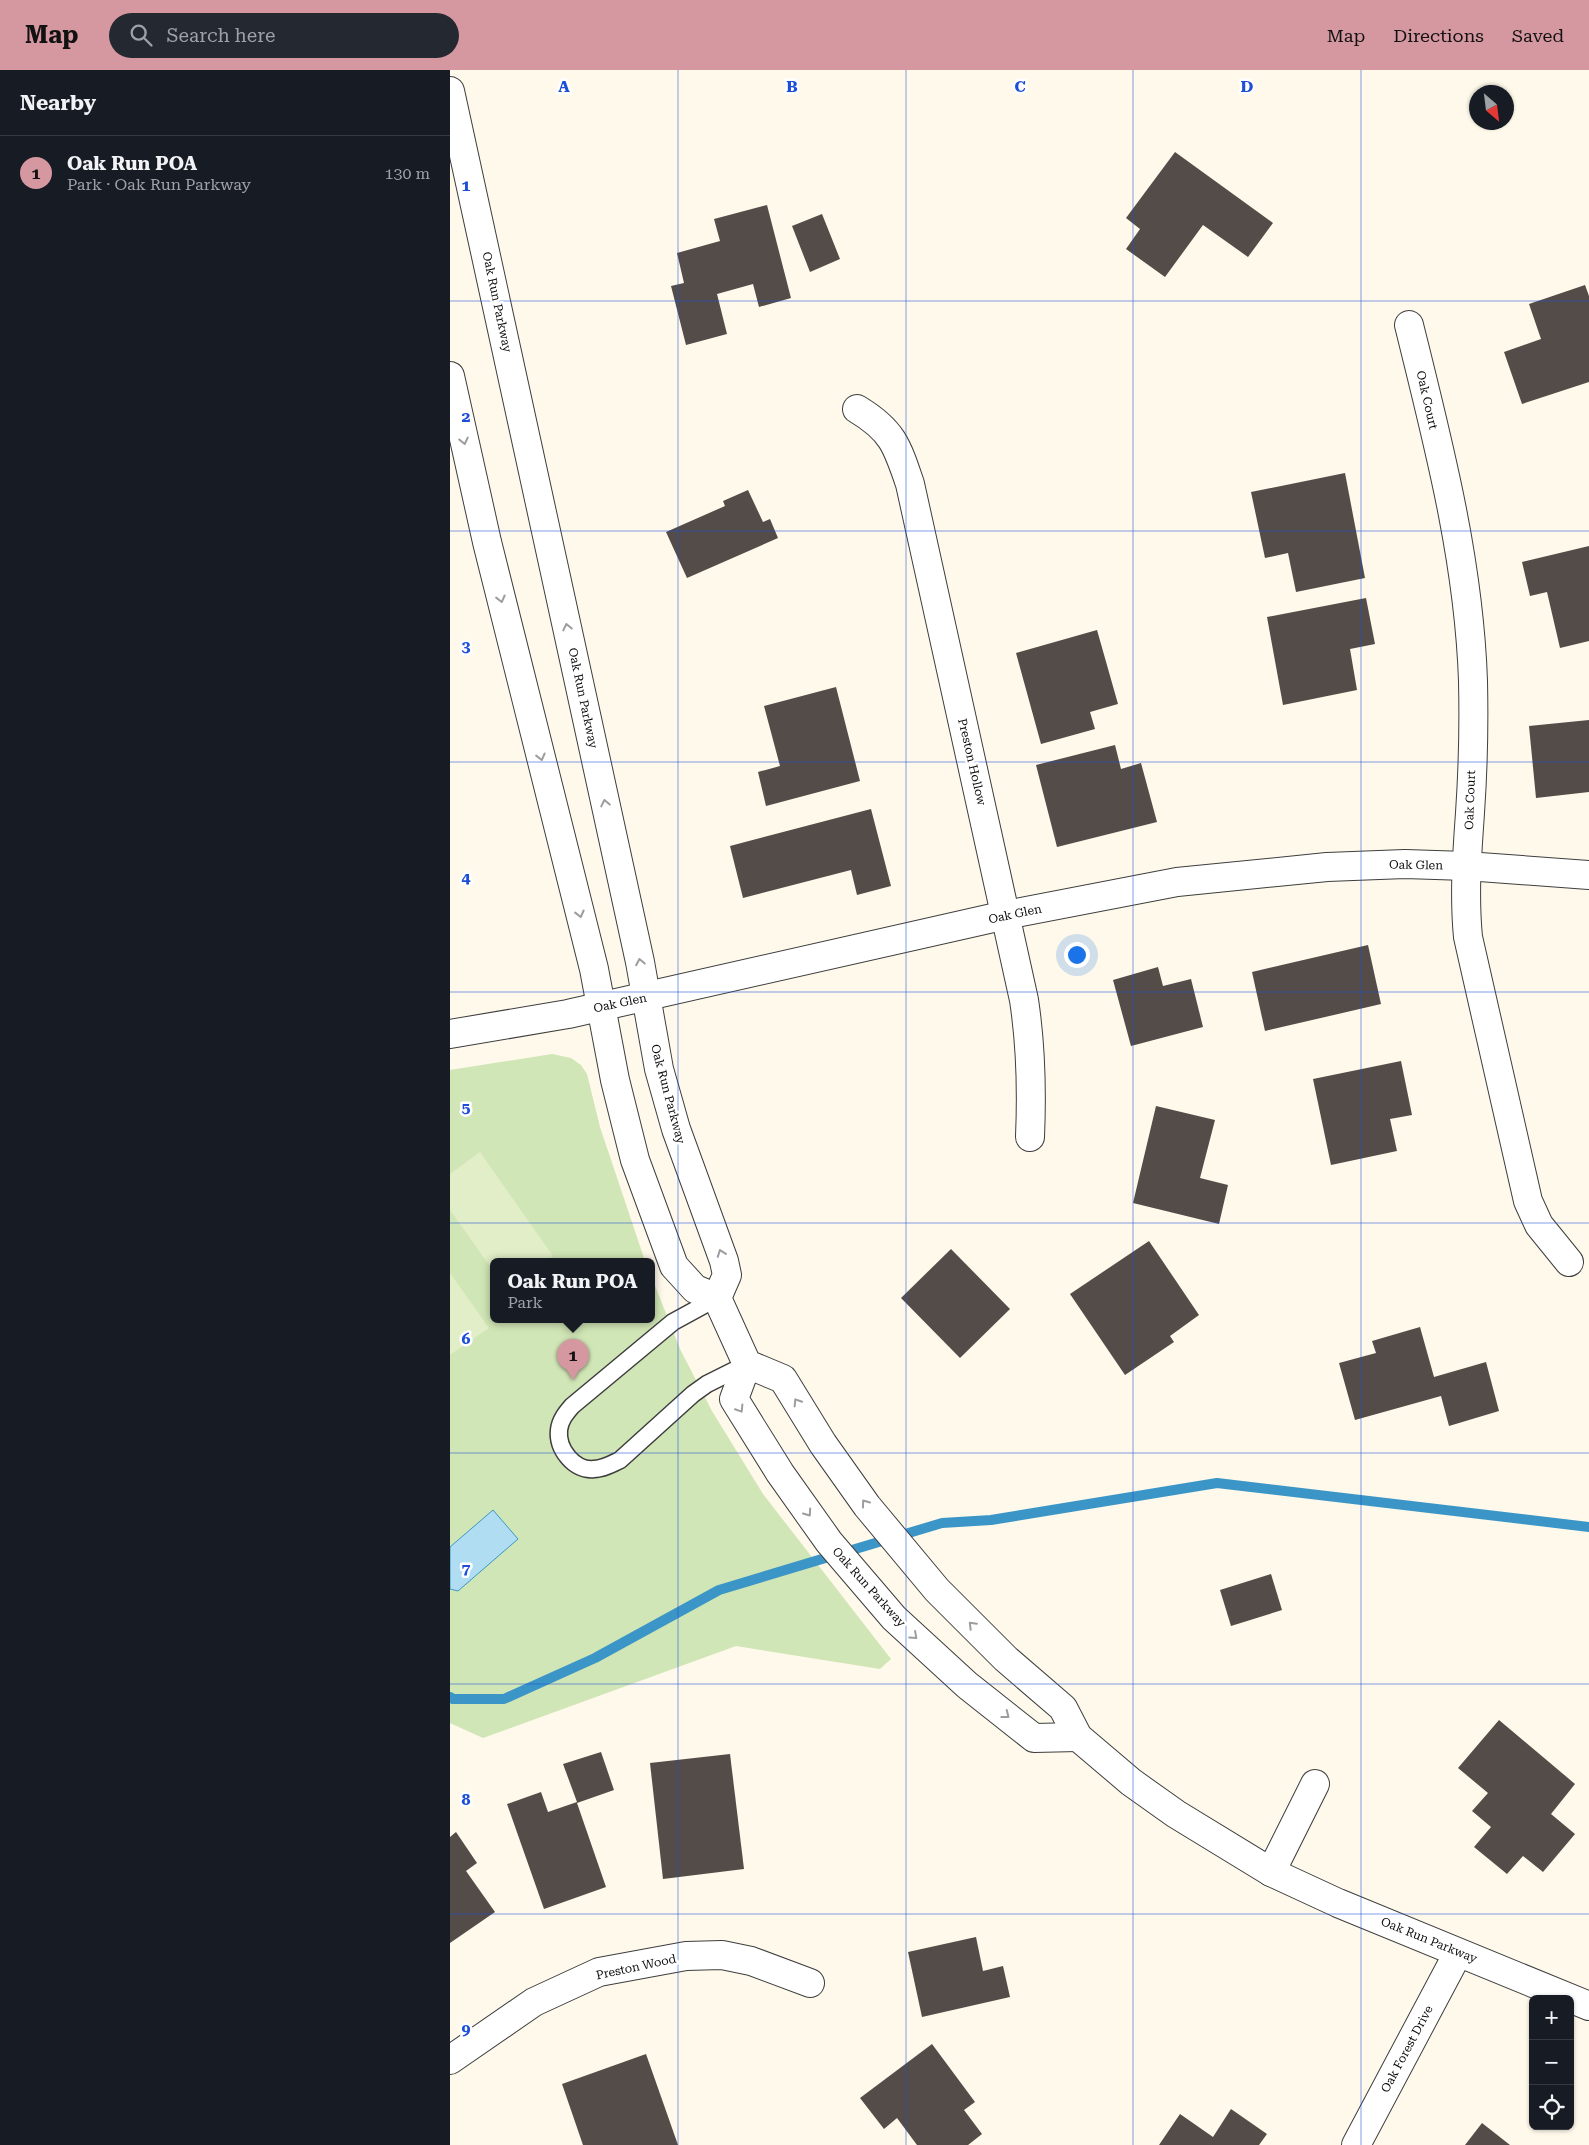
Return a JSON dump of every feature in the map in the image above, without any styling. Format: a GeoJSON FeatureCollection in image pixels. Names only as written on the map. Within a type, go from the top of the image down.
{"type":"FeatureCollection","features":[{"type":"Feature","properties":{"kind":"street","name":"Oak Run Parkway"},"geometry":{"type":"LineString","coordinates":[[450,91],[627,904],[659,1069],[676,1130],[724,1261],[727,1275],[716,1298]]}},
{"type":"Feature","properties":{"kind":"street","name":"Oak Court"},"geometry":{"type":"LineString","coordinates":[[1409,325],[1460,552],[1468,596],[1473,682],[1471,802],[1464,902],[1468,937],[1520,1174],[1528,1200],[1539,1225],[1569,1262]]}},
{"type":"Feature","properties":{"kind":"street"},"geometry":{"type":"LineString","coordinates":[[450,376],[487,542],[602,1006],[616,1080],[635,1160],[674,1266],[695,1289],[716,1298],[747,1364]]}},
{"type":"Feature","properties":{"kind":"street","name":"Preston Hollow"},"geometry":{"type":"LineString","coordinates":[[856,409],[874,419],[891,436],[910,484],[1006,915],[1030,1039],[1032,1079],[1030,1137]]}},
{"type":"Feature","properties":{"kind":"street","name":"Oak Glen"},"geometry":{"type":"LineString","coordinates":[[450,1034],[646,997],[1006,915],[1178,882],[1327,866],[1405,864],[1466,866],[1589,875]]}},
{"type":"Feature","properties":{"kind":"street","name":"Oak Run Parkway"},"geometry":{"type":"LineString","coordinates":[[1078,1737],[1034,1738],[967,1685],[894,1618],[829,1542],[780,1473],[734,1399],[747,1364],[783,1380],[823,1444],[867,1506],[937,1590],[1006,1659],[1063,1708],[1078,1737],[1131,1782],[1176,1814],[1271,1872],[1589,2006]]}},
{"type":"Feature","properties":{"kind":"street"},"geometry":{"type":"LineString","coordinates":[[1271,1872],[1315,1784]]}},
{"type":"Feature","properties":{"kind":"street","name":"Oak Forest Drive"},"geometry":{"type":"LineString","coordinates":[[1356,2145],[1458,1952]]}},
{"type":"Feature","properties":{"kind":"street","name":"Preston Wood"},"geometry":{"type":"LineString","coordinates":[[450,2060],[534,2002],[600,1972],[686,1956],[722,1955],[751,1961],[810,1982]]}},
{"type":"Feature","properties":{"kind":"lane"},"geometry":{"type":"LineString","coordinates":[[716,1298],[667,1327],[572,1406],[563,1418],[559,1431],[561,1445],[567,1457],[579,1467],[592,1470],[606,1467],[620,1460],[693,1394],[707,1384],[747,1364]]}},
{"type":"Feature","properties":{"kind":"green space"},"geometry":{"type":"Polygon","coordinates":[[[552,1054],[571,1058],[581,1065],[587,1074],[600,1127],[644,1258],[490,1258],[490,1323],[655,1323],[655,1286],[680,1349],[712,1411],[763,1494],[891,1659],[880,1669],[736,1646],[483,1738],[450,1723],[450,1070],[552,1054]]]}},
{"type":"Feature","properties":{"kind":"green space"},"geometry":{"type":"Polygon","coordinates":[[[480,1152],[553,1256],[550,1258],[490,1258],[490,1266],[450,1210],[450,1174],[480,1152]]]}},
{"type":"Feature","properties":{"kind":"green space"},"geometry":{"type":"Polygon","coordinates":[[[450,1273],[489,1328],[450,1355],[450,1273]]]}},
{"type":"Feature","properties":{"kind":"water"},"geometry":{"type":"Polygon","coordinates":[[[493,1510],[518,1539],[458,1591],[450,1589],[450,1547],[493,1510]]]}},
{"type":"Feature","properties":{"kind":"building"},"geometry":{"type":"Polygon","coordinates":[[[1175,152],[1273,223],[1248,257],[1203,225],[1165,277],[1126,249],[1140,229],[1126,218],[1175,152]]]}},
{"type":"Feature","properties":{"kind":"building"},"geometry":{"type":"Polygon","coordinates":[[[767,205],[791,298],[759,307],[753,284],[717,294],[727,334],[686,345],[671,286],[684,283],[677,253],[720,241],[714,219],[767,205]]]}},
{"type":"Feature","properties":{"kind":"building"},"geometry":{"type":"Polygon","coordinates":[[[822,214],[840,259],[810,272],[792,226],[822,214]]]}},
{"type":"Feature","properties":{"kind":"building"},"geometry":{"type":"Polygon","coordinates":[[[1585,285],[1589,296],[1589,382],[1522,404],[1504,352],[1541,339],[1529,304],[1585,285]]]}},
{"type":"Feature","properties":{"kind":"building"},"geometry":{"type":"Polygon","coordinates":[[[1345,473],[1365,578],[1296,592],[1288,553],[1265,558],[1251,492],[1345,473]]]}},
{"type":"Feature","properties":{"kind":"building"},"geometry":{"type":"Polygon","coordinates":[[[748,490],[763,522],[770,519],[778,538],[687,578],[666,532],[725,506],[723,501],[748,490]]]}},
{"type":"Feature","properties":{"kind":"building"},"geometry":{"type":"Polygon","coordinates":[[[1589,546],[1589,641],[1560,648],[1547,592],[1530,596],[1522,562],[1589,546]]]}},
{"type":"Feature","properties":{"kind":"building"},"geometry":{"type":"Polygon","coordinates":[[[1366,598],[1375,644],[1350,649],[1357,690],[1283,705],[1267,617],[1366,598]]]}},
{"type":"Feature","properties":{"kind":"building"},"geometry":{"type":"Polygon","coordinates":[[[1097,630],[1118,704],[1090,712],[1095,729],[1041,744],[1016,653],[1097,630]]]}},
{"type":"Feature","properties":{"kind":"building"},"geometry":{"type":"Polygon","coordinates":[[[836,687],[860,781],[766,806],[758,772],[780,766],[764,706],[836,687]]]}},
{"type":"Feature","properties":{"kind":"building"},"geometry":{"type":"Polygon","coordinates":[[[1589,720],[1589,792],[1536,798],[1529,726],[1589,720]]]}},
{"type":"Feature","properties":{"kind":"building"},"geometry":{"type":"Polygon","coordinates":[[[1115,745],[1121,769],[1141,763],[1157,822],[1057,847],[1036,765],[1115,745]]]}},
{"type":"Feature","properties":{"kind":"building"},"geometry":{"type":"Polygon","coordinates":[[[871,809],[891,886],[857,895],[851,870],[743,898],[730,846],[871,809]]]}},
{"type":"Feature","properties":{"kind":"building"},"geometry":{"type":"Polygon","coordinates":[[[1368,945],[1381,1004],[1265,1031],[1252,972],[1368,945]]]}},
{"type":"Feature","properties":{"kind":"building"},"geometry":{"type":"Polygon","coordinates":[[[1158,967],[1163,986],[1191,979],[1203,1027],[1131,1046],[1113,980],[1158,967]]]}},
{"type":"Feature","properties":{"kind":"building"},"geometry":{"type":"Polygon","coordinates":[[[1401,1061],[1412,1115],[1390,1119],[1397,1151],[1331,1165],[1313,1079],[1401,1061]]]}},
{"type":"Feature","properties":{"kind":"building"},"geometry":{"type":"Polygon","coordinates":[[[1156,1106],[1215,1120],[1200,1178],[1228,1185],[1219,1224],[1133,1203],[1156,1106]]]}},
{"type":"Feature","properties":{"kind":"building"},"geometry":{"type":"Polygon","coordinates":[[[1149,1241],[1199,1315],[1170,1336],[1174,1342],[1125,1375],[1070,1294],[1149,1241]]]}},
{"type":"Feature","properties":{"kind":"building"},"geometry":{"type":"Polygon","coordinates":[[[951,1249],[1010,1309],[960,1358],[901,1298],[951,1249]]]}},
{"type":"Feature","properties":{"kind":"building"},"geometry":{"type":"Polygon","coordinates":[[[1420,1327],[1434,1377],[1486,1362],[1499,1411],[1449,1426],[1441,1396],[1355,1420],[1339,1363],[1376,1353],[1372,1341],[1420,1327]]]}},
{"type":"Feature","properties":{"kind":"building"},"geometry":{"type":"Polygon","coordinates":[[[1271,1574],[1282,1610],[1231,1626],[1220,1590],[1271,1574]]]}},
{"type":"Feature","properties":{"kind":"building"},"geometry":{"type":"Polygon","coordinates":[[[1499,1720],[1575,1784],[1551,1814],[1575,1834],[1543,1872],[1523,1856],[1507,1874],[1474,1847],[1491,1827],[1472,1811],[1488,1793],[1458,1768],[1499,1720]]]}},
{"type":"Feature","properties":{"kind":"building"},"geometry":{"type":"Polygon","coordinates":[[[601,1752],[614,1790],[577,1803],[606,1887],[544,1909],[507,1804],[541,1792],[548,1812],[577,1802],[563,1764],[601,1752]]]}},
{"type":"Feature","properties":{"kind":"building"},"geometry":{"type":"Polygon","coordinates":[[[730,1754],[744,1869],[663,1879],[650,1763],[730,1754]]]}},
{"type":"Feature","properties":{"kind":"building"},"geometry":{"type":"Polygon","coordinates":[[[456,1832],[477,1863],[466,1871],[495,1912],[450,1943],[450,1837],[456,1832]]]}},
{"type":"Feature","properties":{"kind":"building"},"geometry":{"type":"Polygon","coordinates":[[[976,1937],[983,1971],[1003,1966],[1010,1997],[922,2017],[908,1952],[976,1937]]]}},
{"type":"Feature","properties":{"kind":"building"},"geometry":{"type":"Polygon","coordinates":[[[932,2044],[975,2102],[964,2110],[982,2134],[968,2145],[917,2145],[897,2118],[884,2129],[860,2098],[932,2044]]]}},
{"type":"Feature","properties":{"kind":"building"},"geometry":{"type":"Polygon","coordinates":[[[646,2054],[678,2145],[583,2145],[562,2084],[646,2054]]]}},
{"type":"Feature","properties":{"kind":"building"},"geometry":{"type":"Polygon","coordinates":[[[1231,2109],[1267,2134],[1259,2145],[1159,2145],[1180,2114],[1213,2137],[1231,2109]]]}},
{"type":"Feature","properties":{"kind":"building"},"geometry":{"type":"Polygon","coordinates":[[[1482,2123],[1510,2145],[1465,2145],[1482,2123]]]}},
{"type":"Feature","properties":{"kind":"waterway"},"geometry":{"type":"LineString","coordinates":[[450,1697],[453,1699],[504,1699],[595,1658],[719,1590],[942,1523],[991,1520],[1217,1483],[1589,1527]]}},
{"type":"Feature","properties":{"kind":"place","name":"Oak Run POA"},"geometry":{"type":"Point","coordinates":[573,1380]}}]}
